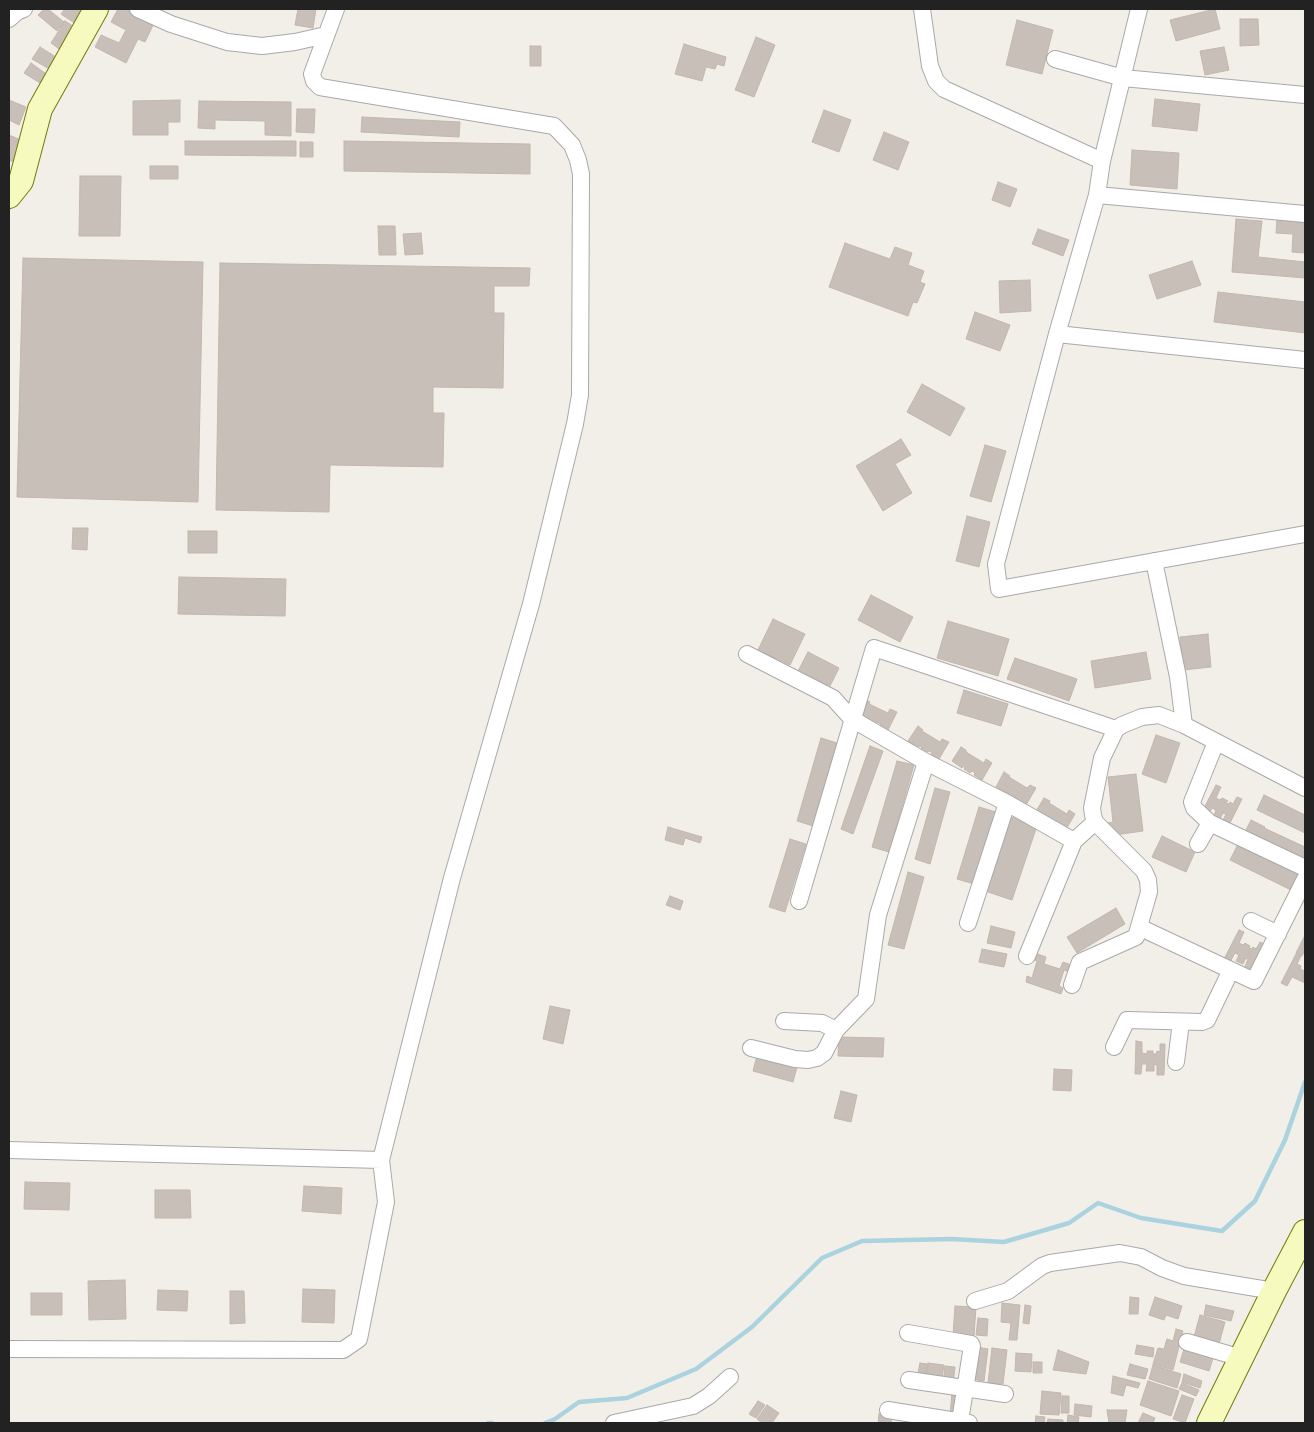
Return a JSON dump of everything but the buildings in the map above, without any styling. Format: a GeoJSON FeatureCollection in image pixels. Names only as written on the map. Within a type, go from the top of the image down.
{"type":"FeatureCollection","features":[{"type":"Feature","properties":{"kind":"street"},"geometry":{"type":"LineString","coordinates":[[9,19],[24,9]]}},
{"type":"Feature","properties":{"kind":"street"},"geometry":{"type":"LineString","coordinates":[[9,196],[21,181],[40,109],[96,9]]}},
{"type":"Feature","properties":{"kind":"street"},"geometry":{"type":"LineString","coordinates":[[138,9],[171,24],[227,42],[262,46],[295,42],[326,35]]}},
{"type":"Feature","properties":{"kind":"street"},"geometry":{"type":"LineString","coordinates":[[9,1349],[343,1350],[359,1338],[386,1202],[381,1160],[452,878],[531,604],[576,417],[580,387],[581,174],[572,145],[554,126],[320,87],[314,81],[312,74],[336,9]]}},
{"type":"Feature","properties":{"kind":"street"},"geometry":{"type":"LineString","coordinates":[[922,9],[930,66],[936,81],[944,89],[1102,161]]}},
{"type":"Feature","properties":{"kind":"street"},"geometry":{"type":"LineString","coordinates":[[1139,9],[1102,161],[1097,195],[1057,334],[996,564],[1000,589],[1305,534]]}},
{"type":"Feature","properties":{"kind":"street"},"geometry":{"type":"LineString","coordinates":[[1055,59],[1123,78],[1305,95]]}},
{"type":"Feature","properties":{"kind":"street"},"geometry":{"type":"LineString","coordinates":[[1097,195],[1305,214]]}},
{"type":"Feature","properties":{"kind":"street"},"geometry":{"type":"LineString","coordinates":[[1057,334],[1305,360]]}},
{"type":"Feature","properties":{"kind":"street"},"geometry":{"type":"LineString","coordinates":[[1154,560],[1178,677],[1184,725]]}},
{"type":"Feature","properties":{"kind":"street"},"geometry":{"type":"LineString","coordinates":[[799,901],[874,648],[1116,729]]}},
{"type":"Feature","properties":{"kind":"street"},"geometry":{"type":"LineString","coordinates":[[747,654],[833,698],[852,719],[926,762],[1007,803],[1074,841]]}},
{"type":"Feature","properties":{"kind":"street"},"geometry":{"type":"LineString","coordinates":[[1072,985],[1080,962],[1136,937],[1149,892],[1148,880],[1144,871],[1095,822],[1092,808],[1102,758],[1116,729],[1142,716],[1160,715],[1184,725],[1305,788]]}},
{"type":"Feature","properties":{"kind":"street"},"geometry":{"type":"LineString","coordinates":[[1216,742],[1192,802],[1194,808],[1210,822],[1305,868]]}},
{"type":"Feature","properties":{"kind":"street"},"geometry":{"type":"LineString","coordinates":[[751,1048],[795,1059],[808,1060],[817,1058],[824,1053],[836,1030],[866,999],[878,915],[926,762]]}},
{"type":"Feature","properties":{"kind":"street"},"geometry":{"type":"LineString","coordinates":[[968,923],[1007,803]]}},
{"type":"Feature","properties":{"kind":"street"},"geometry":{"type":"LineString","coordinates":[[1027,956],[1074,841],[1095,822]]}},
{"type":"Feature","properties":{"kind":"street"},"geometry":{"type":"LineString","coordinates":[[1198,844],[1210,822]]}},
{"type":"Feature","properties":{"kind":"street"},"geometry":{"type":"LineString","coordinates":[[1139,927],[1254,980],[1278,934],[1299,907],[1305,879]]}},
{"type":"Feature","properties":{"kind":"street"},"geometry":{"type":"LineString","coordinates":[[1251,921],[1278,934]]}},
{"type":"Feature","properties":{"kind":"street"},"geometry":{"type":"LineString","coordinates":[[1114,1047],[1127,1020],[1202,1022],[1208,1020],[1231,970]]}},
{"type":"Feature","properties":{"kind":"street"},"geometry":{"type":"LineString","coordinates":[[784,1021],[822,1023],[836,1030]]}},
{"type":"Feature","properties":{"kind":"street"},"geometry":{"type":"LineString","coordinates":[[1176,1062],[1181,1022]]}},
{"type":"Feature","properties":{"kind":"street"},"geometry":{"type":"LineString","coordinates":[[9,1150],[381,1160]]}},
{"type":"Feature","properties":{"kind":"street"},"geometry":{"type":"LineString","coordinates":[[1209,1423],[1305,1232]]}},
{"type":"Feature","properties":{"kind":"street"},"geometry":{"type":"LineString","coordinates":[[975,1301],[1001,1295],[1042,1266],[1050,1263],[1120,1253],[1142,1257],[1162,1268],[1184,1276],[1274,1291]]}},
{"type":"Feature","properties":{"kind":"street"},"geometry":{"type":"LineString","coordinates":[[888,1410],[965,1422],[966,1389],[971,1344],[908,1333]]}},
{"type":"Feature","properties":{"kind":"street"},"geometry":{"type":"LineString","coordinates":[[1187,1342],[1241,1358]]}},
{"type":"Feature","properties":{"kind":"street"},"geometry":{"type":"LineString","coordinates":[[614,1423],[692,1406],[703,1401],[730,1376]]}},
{"type":"Feature","properties":{"kind":"street"},"geometry":{"type":"LineString","coordinates":[[909,1380],[1005,1394]]}},
{"type":"Feature","properties":{"kind":"street"},"geometry":{"type":"LineString","coordinates":[[656,1413],[671,1423]]}},
{"type":"Feature","properties":{"kind":"waterway"},"geometry":{"type":"LineString","coordinates":[[545,1423],[555,1419],[579,1402],[627,1398],[696,1369],[752,1327],[822,1258],[862,1241],[952,1239],[1004,1242],[1069,1223],[1098,1203],[1141,1218],[1222,1231],[1255,1201],[1285,1140],[1305,1082]]}}]}
